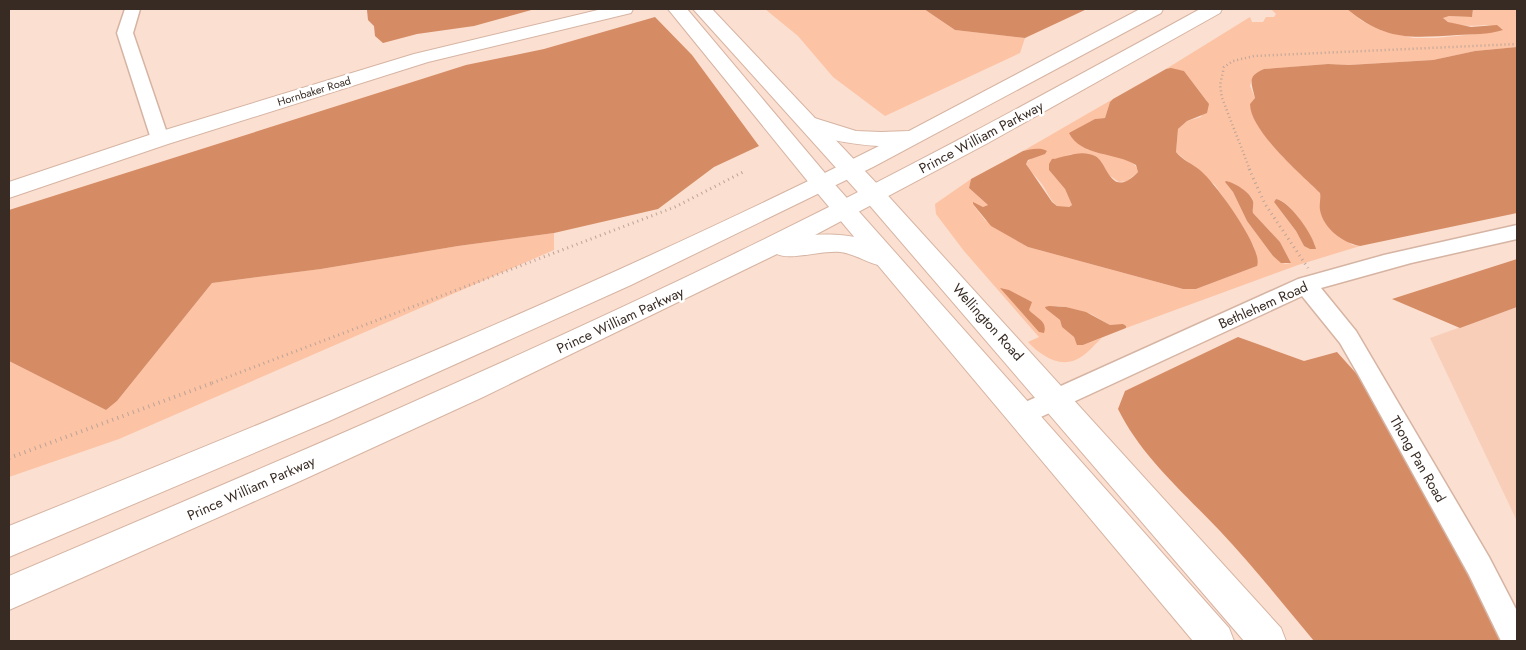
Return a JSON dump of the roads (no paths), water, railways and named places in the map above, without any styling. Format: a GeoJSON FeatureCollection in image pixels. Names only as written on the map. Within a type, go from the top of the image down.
{"type":"FeatureCollection","features":[{"type":"Feature","properties":{"kind":"main road","name":"Hornbaker Road"},"geometry":{"type":"LineString","coordinates":[[9,190],[160,140],[421,58],[624,9]]}},
{"type":"Feature","properties":{"kind":"main road"},"geometry":{"type":"LineString","coordinates":[[677,9],[822,184],[1216,641]]}},
{"type":"Feature","properties":{"kind":"main road","name":"Wellington Road"},"geometry":{"type":"LineString","coordinates":[[702,9],[851,169],[1268,641]]}},
{"type":"Feature","properties":{"kind":"main road"},"geometry":{"type":"LineString","coordinates":[[9,542],[427,366],[650,265],[822,184],[1154,9]]}},
{"type":"Feature","properties":{"kind":"main road","name":"Prince William Parkway"},"geometry":{"type":"LineString","coordinates":[[9,593],[433,407],[746,259],[1000,128],[1213,9]]}},
{"type":"Feature","properties":{"kind":"main road"},"geometry":{"type":"LineString","coordinates":[[808,123],[840,135],[858,138],[895,139],[920,134]]}},
{"type":"Feature","properties":{"kind":"main road"},"geometry":{"type":"LineString","coordinates":[[746,259],[821,242],[839,242],[870,250],[887,259]]}},
{"type":"Feature","properties":{"kind":"street"},"geometry":{"type":"LineString","coordinates":[[132,9],[124,34],[160,140]]}},
{"type":"Feature","properties":{"kind":"street","name":"Bethlehem Road"},"geometry":{"type":"LineString","coordinates":[[1021,415],[1312,283],[1402,256],[1517,232]]}},
{"type":"Feature","properties":{"kind":"street","name":"Thong Pan Road"},"geometry":{"type":"LineString","coordinates":[[1312,283],[1367,369],[1479,566],[1517,641]]}}]}
